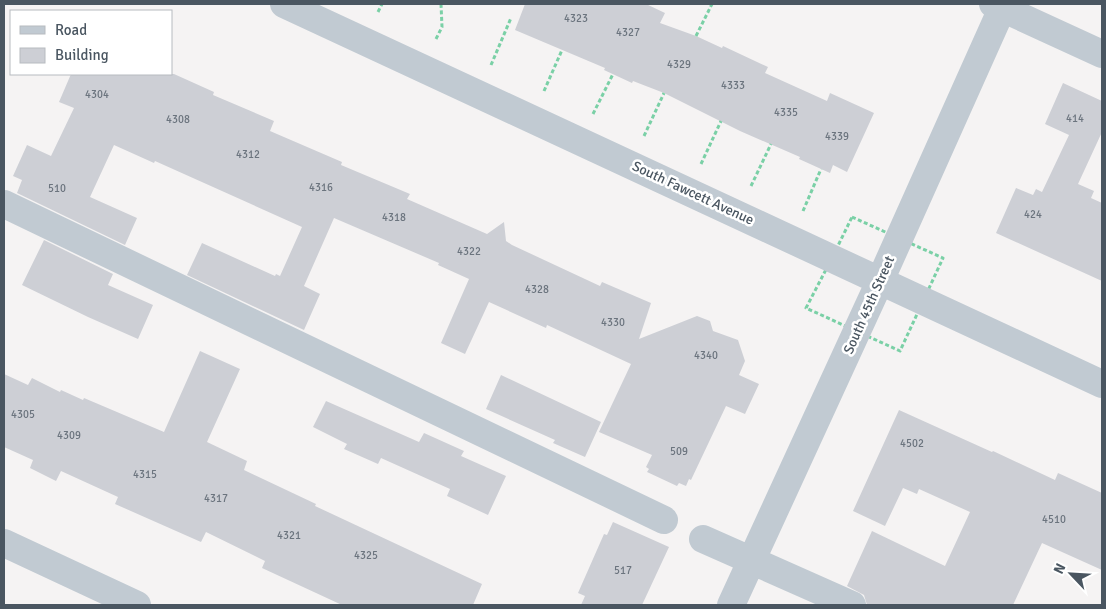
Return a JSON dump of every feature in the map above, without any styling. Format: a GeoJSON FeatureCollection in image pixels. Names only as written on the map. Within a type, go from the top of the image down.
{"type":"FeatureCollection","features":[{"type":"Feature","properties":{"kind":"street","name":"South Fawcett Avenue"},"geometry":{"type":"LineString","coordinates":[[284,4],[1102,384]]}},
{"type":"Feature","properties":{"kind":"street"},"geometry":{"type":"LineString","coordinates":[[999,5],[1102,54]]}},
{"type":"Feature","properties":{"kind":"street","name":"South 45th Street"},"geometry":{"type":"LineString","coordinates":[[731,605],[880,280],[999,5]]}},
{"type":"Feature","properties":{"kind":"street"},"geometry":{"type":"LineString","coordinates":[[4,204],[664,520]]}},
{"type":"Feature","properties":{"kind":"street"},"geometry":{"type":"LineString","coordinates":[[703,539],[852,605]]}},
{"type":"Feature","properties":{"kind":"street"},"geometry":{"type":"LineString","coordinates":[[4,543],[137,605]]}},
{"type":"Feature","properties":{"kind":"path"},"geometry":{"type":"LineString","coordinates":[[696,36],[712,4]]}},
{"type":"Feature","properties":{"kind":"path"},"geometry":{"type":"LineString","coordinates":[[478,94],[511,18]]}},
{"type":"Feature","properties":{"kind":"path"},"geometry":{"type":"LineString","coordinates":[[531,119],[562,50]]}},
{"type":"Feature","properties":{"kind":"path"},"geometry":{"type":"LineString","coordinates":[[581,141],[613,74]]}},
{"type":"Feature","properties":{"kind":"path"},"geometry":{"type":"LineString","coordinates":[[631,165],[664,93]]}},
{"type":"Feature","properties":{"kind":"path"},"geometry":{"type":"LineString","coordinates":[[688,191],[721,121]]}},
{"type":"Feature","properties":{"kind":"path"},"geometry":{"type":"LineString","coordinates":[[738,214],[771,144]]}},
{"type":"Feature","properties":{"kind":"path"},"geometry":{"type":"LineString","coordinates":[[790,238],[821,169]]}},
{"type":"Feature","properties":{"kind":"building"},"geometry":{"type":"Polygon","coordinates":[[[525,4],[646,4],[665,13],[660,23],[722,48],[723,46],[768,67],[765,73],[827,101],[830,93],[874,113],[847,172],[833,165],[830,173],[664,93],[633,81],[632,83],[604,70],[605,68],[515,30],[525,4]]]}},
{"type":"Feature","properties":{"kind":"building"},"geometry":{"type":"Polygon","coordinates":[[[174,74],[214,92],[213,95],[274,121],[270,131],[342,162],[341,165],[410,194],[407,199],[487,234],[504,222],[506,241],[512,245],[600,286],[602,282],[651,303],[639,339],[697,316],[710,321],[713,331],[738,340],[745,361],[739,375],[759,384],[745,414],[726,406],[691,480],[689,479],[686,486],[679,483],[677,486],[647,472],[649,469],[646,467],[652,455],[599,432],[631,364],[547,325],[546,328],[489,302],[465,354],[441,343],[469,279],[438,265],[439,263],[334,218],[304,286],[320,294],[304,330],[187,275],[202,243],[275,276],[276,274],[280,276],[302,227],[155,161],[154,163],[114,145],[90,197],[137,218],[125,245],[17,193],[22,180],[13,176],[27,145],[51,156],[74,108],[59,102],[71,75],[174,74]]]}},
{"type":"Feature","properties":{"kind":"building"},"geometry":{"type":"Polygon","coordinates":[[[1063,83],[1102,101],[1102,132],[1078,184],[1094,191],[1091,198],[1102,203],[1102,281],[996,233],[1016,188],[1033,195],[1036,189],[1042,192],[1069,135],[1045,124],[1063,83]]]}},
{"type":"Feature","properties":{"kind":"building"},"geometry":{"type":"Polygon","coordinates":[[[44,240],[113,274],[108,285],[153,305],[138,339],[22,285],[44,240]]]}},
{"type":"Feature","properties":{"kind":"building"},"geometry":{"type":"Polygon","coordinates":[[[200,351],[240,369],[207,442],[247,461],[244,470],[316,504],[315,506],[482,584],[473,605],[342,605],[262,568],[265,561],[206,532],[201,542],[115,504],[118,497],[61,471],[56,481],[30,468],[33,460],[4,447],[4,374],[28,385],[32,378],[60,392],[61,390],[83,400],[84,398],[164,432],[200,351]]]}},
{"type":"Feature","properties":{"kind":"building"},"geometry":{"type":"Polygon","coordinates":[[[501,375],[601,422],[585,457],[553,443],[555,440],[486,409],[501,375]]]}},
{"type":"Feature","properties":{"kind":"building"},"geometry":{"type":"Polygon","coordinates":[[[326,401],[419,442],[424,433],[464,451],[461,456],[506,476],[488,515],[447,496],[450,489],[381,458],[378,464],[344,449],[347,444],[313,427],[326,401]]]}},
{"type":"Feature","properties":{"kind":"building"},"geometry":{"type":"Polygon","coordinates":[[[899,410],[1055,480],[1058,473],[1102,493],[1102,570],[1042,543],[1013,605],[867,605],[864,595],[847,586],[872,531],[945,566],[970,512],[919,489],[917,494],[903,488],[885,526],[853,511],[899,410]]]}},
{"type":"Feature","properties":{"kind":"building"},"geometry":{"type":"Polygon","coordinates":[[[613,522],[669,547],[642,605],[581,605],[585,596],[578,593],[604,534],[607,535],[613,522]]]}}]}
